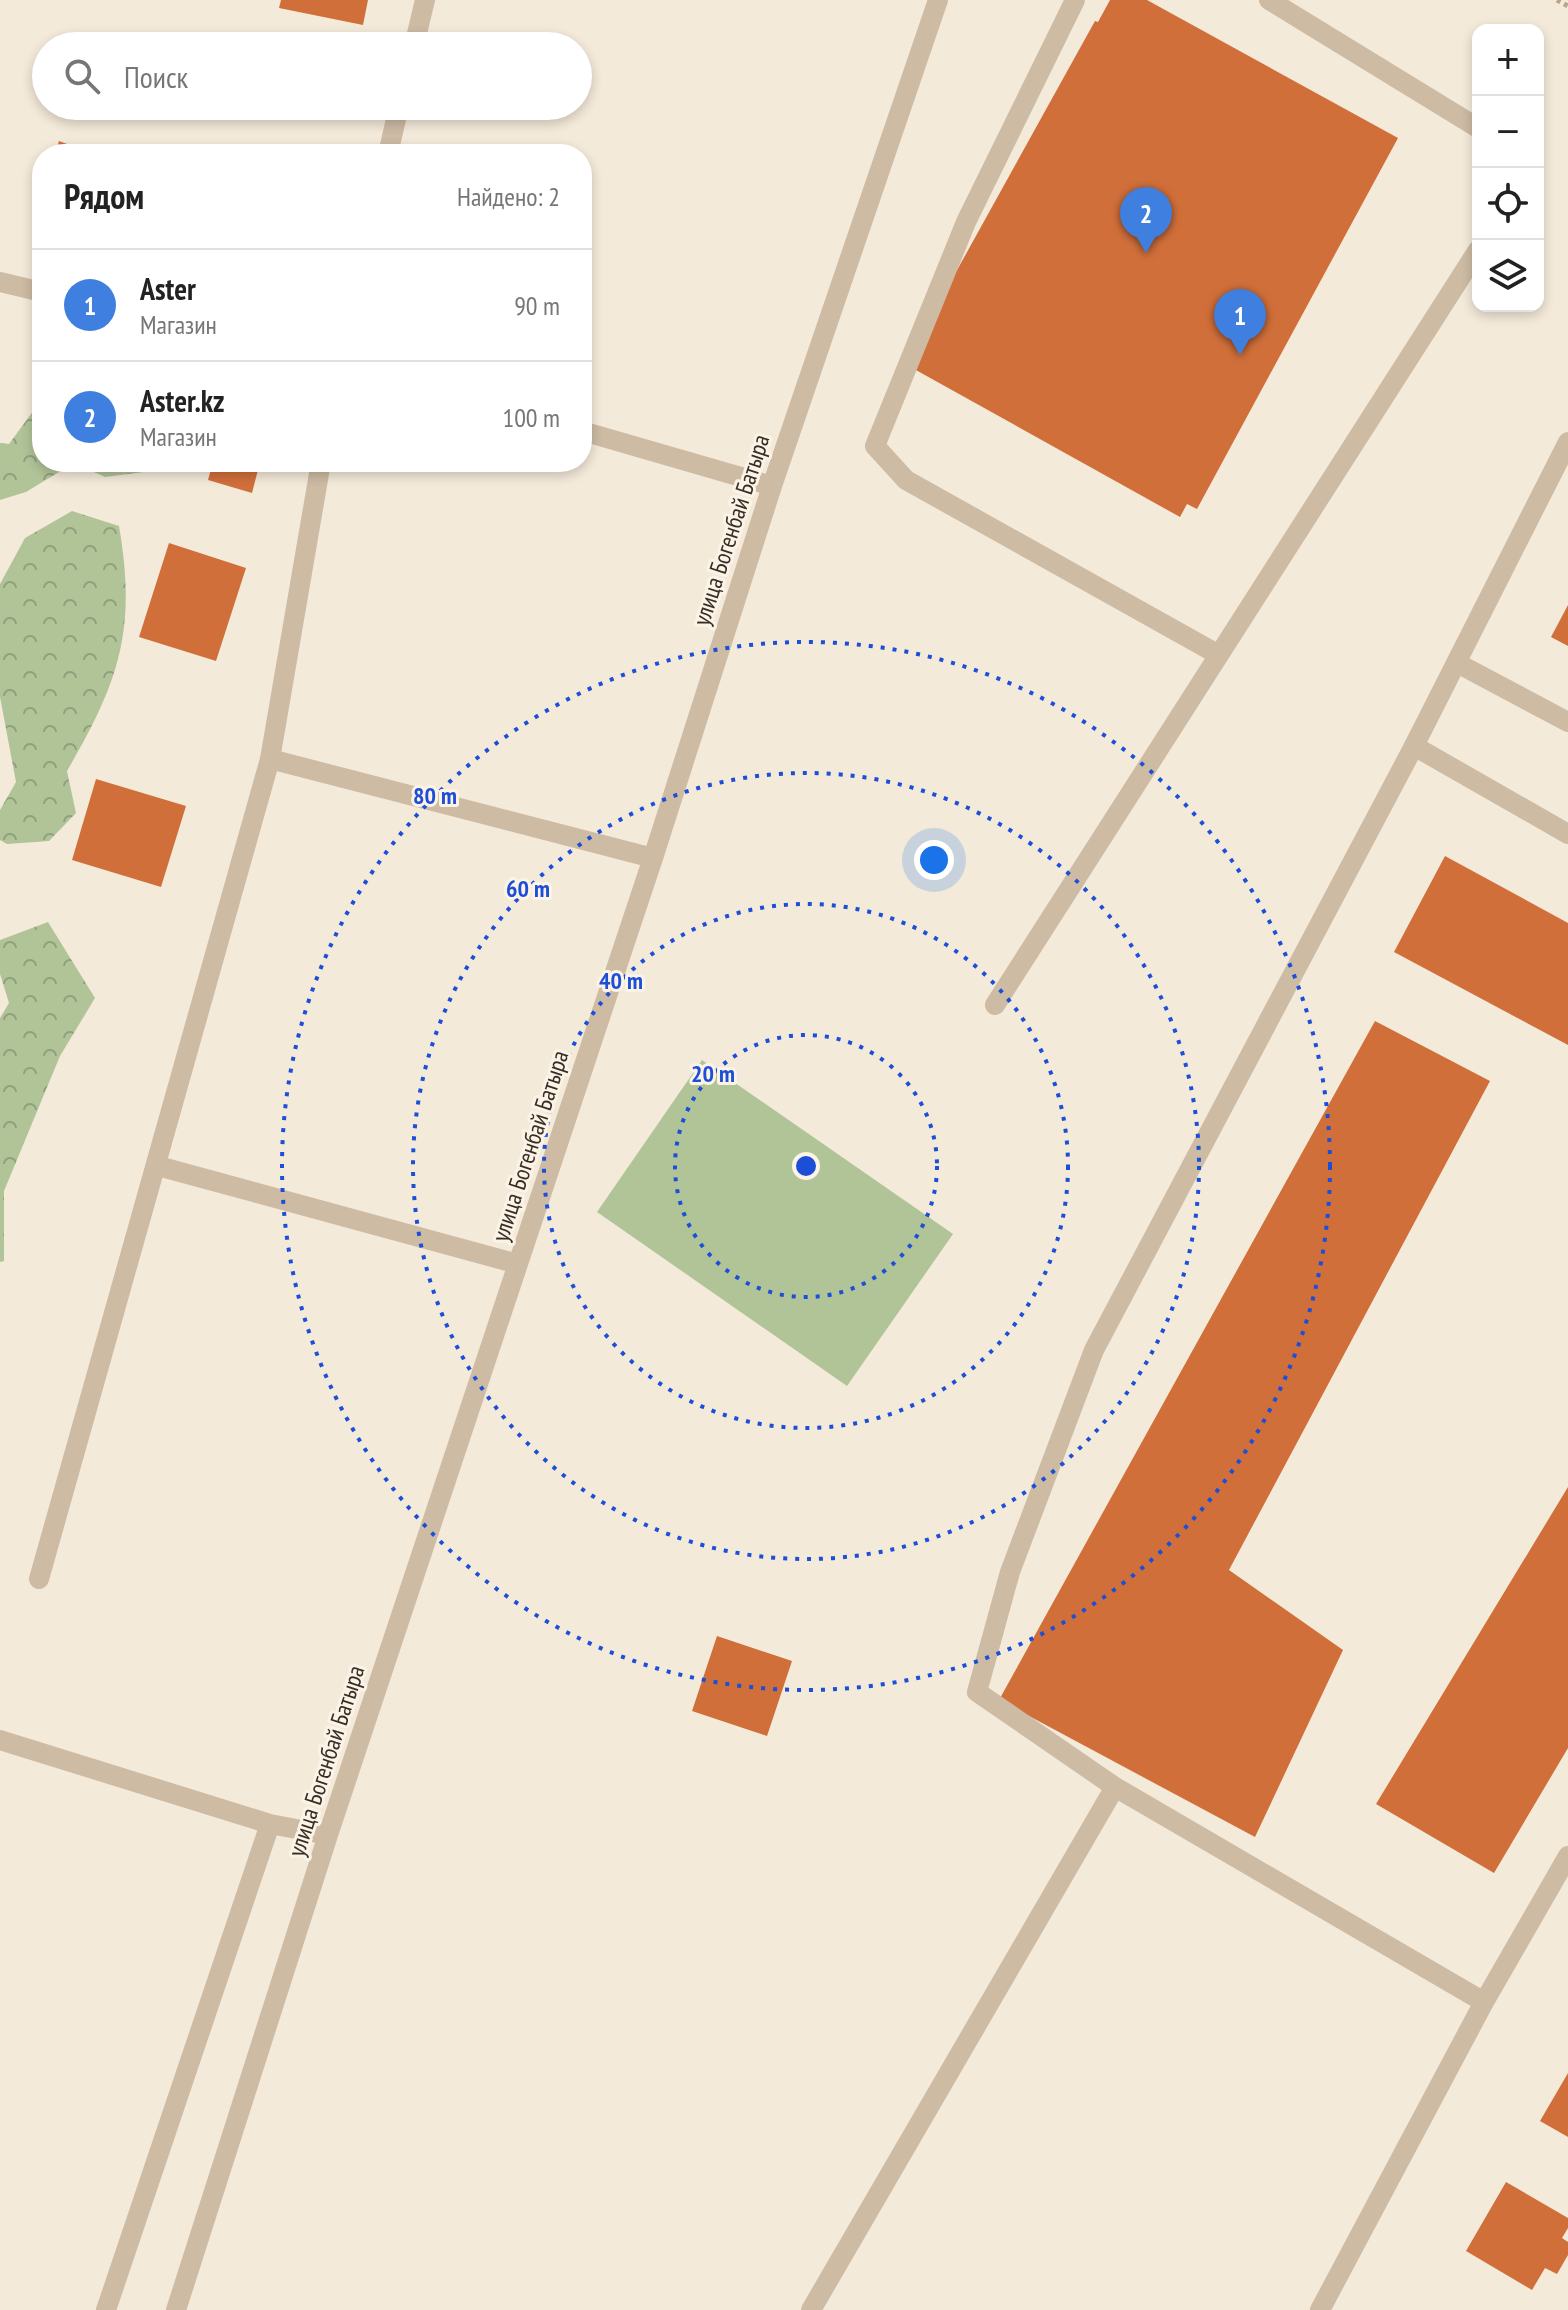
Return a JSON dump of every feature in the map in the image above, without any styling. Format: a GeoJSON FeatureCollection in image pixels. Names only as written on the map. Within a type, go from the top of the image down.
{"type":"FeatureCollection","features":[{"type":"Feature","properties":{"kind":"street"},"geometry":{"type":"LineString","coordinates":[[417,32],[425,0]]}},
{"type":"Feature","properties":{"kind":"street","name":"улица Богенбай Батыра"},"geometry":{"type":"LineString","coordinates":[[176,2310],[328,1835],[653,858],[772,486],[938,0]]}},
{"type":"Feature","properties":{"kind":"street"},"geometry":{"type":"LineString","coordinates":[[1075,0],[966,222],[875,446],[906,480],[1219,655]]}},
{"type":"Feature","properties":{"kind":"street"},"geometry":{"type":"LineString","coordinates":[[1269,0],[1472,124]]}},
{"type":"Feature","properties":{"kind":"street"},"geometry":{"type":"LineString","coordinates":[[390,144],[396,120]]}},
{"type":"Feature","properties":{"kind":"street"},"geometry":{"type":"LineString","coordinates":[[995,1005],[1472,259]]}},
{"type":"Feature","properties":{"kind":"street"},"geometry":{"type":"LineString","coordinates":[[0,282],[32,290]]}},
{"type":"Feature","properties":{"kind":"street"},"geometry":{"type":"LineString","coordinates":[[592,434],[772,486]]}},
{"type":"Feature","properties":{"kind":"street"},"geometry":{"type":"LineString","coordinates":[[1484,2002],[1115,1787],[977,1692],[1010,1572],[1094,1350],[1414,746],[1568,442]]}},
{"type":"Feature","properties":{"kind":"street"},"geometry":{"type":"LineString","coordinates":[[39,1579],[158,1166],[270,759],[319,472]]}},
{"type":"Feature","properties":{"kind":"street"},"geometry":{"type":"LineString","coordinates":[[1457,663],[1568,722]]}},
{"type":"Feature","properties":{"kind":"street"},"geometry":{"type":"LineString","coordinates":[[1414,746],[1568,834]]}},
{"type":"Feature","properties":{"kind":"street"},"geometry":{"type":"LineString","coordinates":[[270,759],[653,858]]}},
{"type":"Feature","properties":{"kind":"street"},"geometry":{"type":"LineString","coordinates":[[158,1166],[518,1264]]}},
{"type":"Feature","properties":{"kind":"street"},"geometry":{"type":"LineString","coordinates":[[0,1740],[270,1824],[328,1835]]}},
{"type":"Feature","properties":{"kind":"street"},"geometry":{"type":"LineString","coordinates":[[811,2310],[1115,1787]]}},
{"type":"Feature","properties":{"kind":"street"},"geometry":{"type":"LineString","coordinates":[[106,2310],[270,1824]]}},
{"type":"Feature","properties":{"kind":"street"},"geometry":{"type":"LineString","coordinates":[[1320,2310],[1484,2002],[1568,1856]]}},
{"type":"Feature","properties":{"kind":"path"},"geometry":{"type":"LineString","coordinates":[[1557,0],[1568,6]]}},
{"type":"Feature","properties":{"kind":"green space"},"geometry":{"type":"Polygon","coordinates":[[[32,413],[32,472],[59,472],[26,492],[0,500],[0,443],[9,444],[32,413]]]}},
{"type":"Feature","properties":{"kind":"green space"},"geometry":{"type":"Polygon","coordinates":[[[94,472],[144,472],[105,477],[94,472]]]}},
{"type":"Feature","properties":{"kind":"green space"},"geometry":{"type":"Polygon","coordinates":[[[72,511],[119,526],[126,596],[119,654],[100,710],[67,771],[76,813],[49,841],[7,844],[0,840],[0,810],[16,782],[0,697],[0,584],[25,538],[72,511]]]}},
{"type":"Feature","properties":{"kind":"green space"},"geometry":{"type":"Polygon","coordinates":[[[48,922],[95,998],[60,1056],[4,1191],[4,1261],[0,1262],[0,1018],[9,1003],[0,974],[0,940],[48,922]]]}},
{"type":"Feature","properties":{"kind":"green space"},"geometry":{"type":"Polygon","coordinates":[[[702,1060],[953,1234],[847,1386],[597,1212],[702,1060]]]}},
{"type":"Feature","properties":{"kind":"building"},"geometry":{"type":"Polygon","coordinates":[[[281,0],[368,0],[363,25],[279,8],[281,0]]]}},
{"type":"Feature","properties":{"kind":"building"},"geometry":{"type":"Polygon","coordinates":[[[1110,0],[1147,0],[1398,138],[1197,509],[1187,504],[1180,517],[905,364],[1095,21],[1098,22],[1110,0]]]}},
{"type":"Feature","properties":{"kind":"building"},"geometry":{"type":"Polygon","coordinates":[[[210,472],[257,472],[252,493],[208,480],[210,472]]]}},
{"type":"Feature","properties":{"kind":"building"},"geometry":{"type":"Polygon","coordinates":[[[169,543],[246,568],[216,661],[139,637],[169,543]]]}},
{"type":"Feature","properties":{"kind":"building"},"geometry":{"type":"Polygon","coordinates":[[[1568,605],[1568,646],[1551,637],[1568,605]]]}},
{"type":"Feature","properties":{"kind":"building"},"geometry":{"type":"Polygon","coordinates":[[[96,779],[186,806],[161,887],[72,860],[96,779]]]}},
{"type":"Feature","properties":{"kind":"building"},"geometry":{"type":"Polygon","coordinates":[[[1445,856],[1568,923],[1568,1045],[1394,952],[1445,856]]]}},
{"type":"Feature","properties":{"kind":"building"},"geometry":{"type":"Polygon","coordinates":[[[1375,1021],[1490,1081],[1229,1570],[1343,1650],[1255,1837],[999,1700],[1375,1021]]]}},
{"type":"Feature","properties":{"kind":"building"},"geometry":{"type":"Polygon","coordinates":[[[1568,1487],[1568,1748],[1494,1873],[1376,1804],[1568,1487]]]}},
{"type":"Feature","properties":{"kind":"building"},"geometry":{"type":"Polygon","coordinates":[[[717,1636],[792,1661],[767,1736],[692,1711],[717,1636]]]}},
{"type":"Feature","properties":{"kind":"building"},"geometry":{"type":"Polygon","coordinates":[[[1568,2073],[1568,2137],[1540,2121],[1568,2073]]]}},
{"type":"Feature","properties":{"kind":"building"},"geometry":{"type":"Polygon","coordinates":[[[1506,2182],[1568,2218],[1568,2228],[1562,2238],[1568,2242],[1568,2255],[1557,2274],[1545,2268],[1532,2290],[1466,2251],[1506,2182]]]}},
{"type":"Feature","properties":{"kind":"place","name":"Aster.kz"},"geometry":{"type":"Point","coordinates":[1146,253]}},
{"type":"Feature","properties":{"kind":"place","name":"Aster"},"geometry":{"type":"Point","coordinates":[1240,355]}}]}
